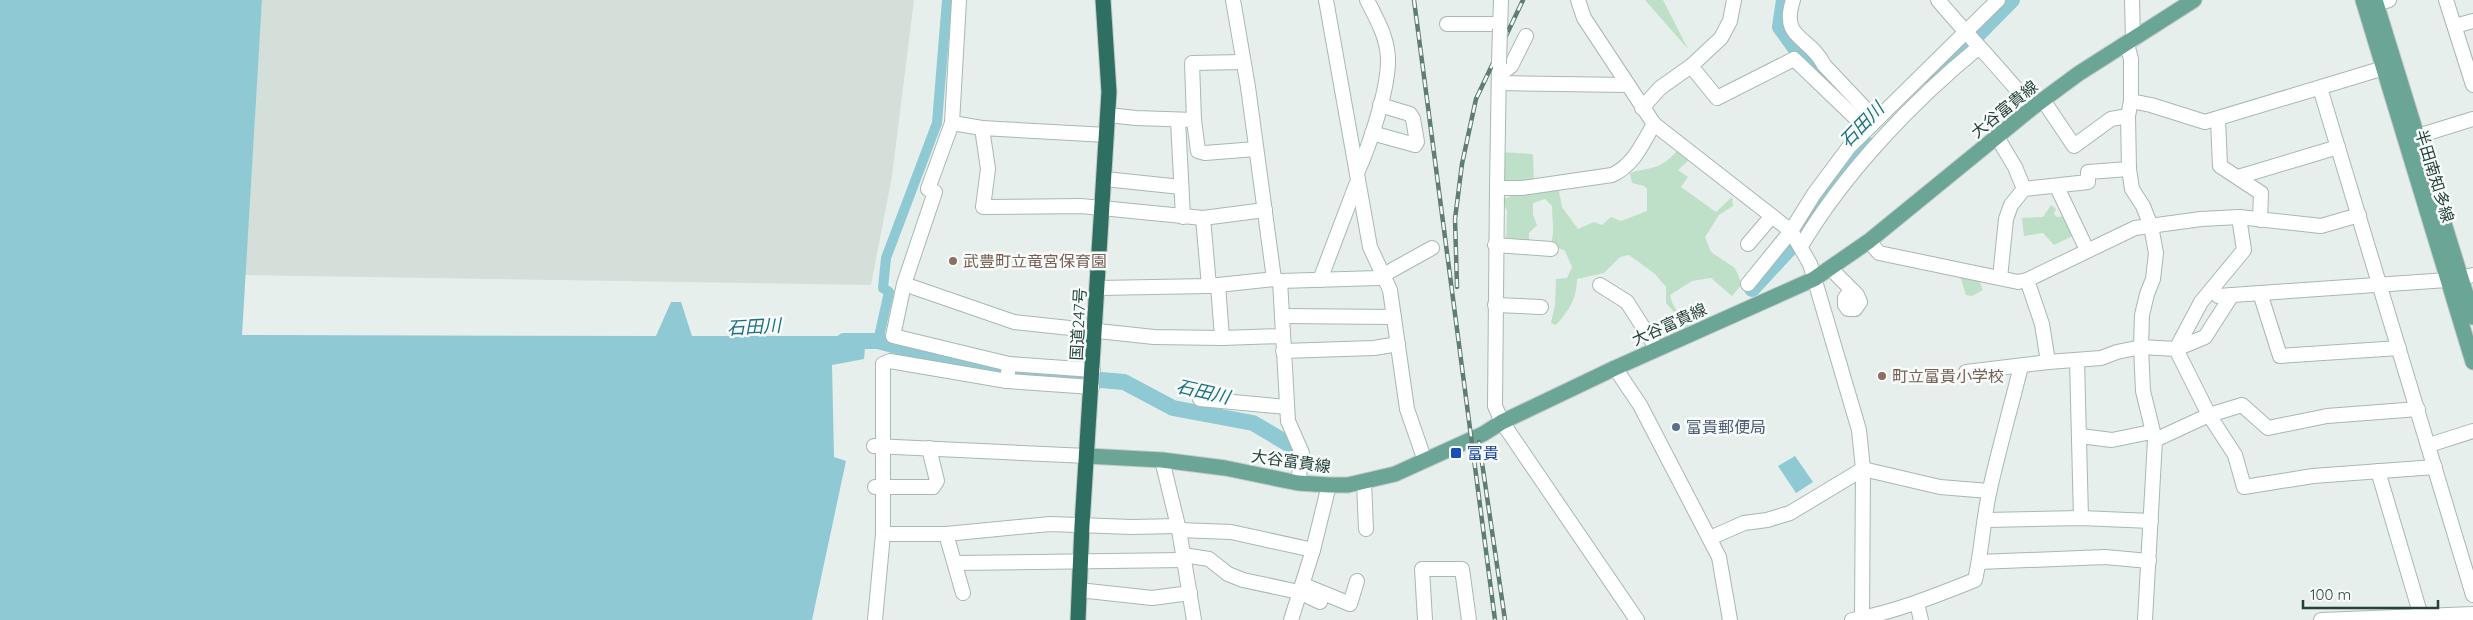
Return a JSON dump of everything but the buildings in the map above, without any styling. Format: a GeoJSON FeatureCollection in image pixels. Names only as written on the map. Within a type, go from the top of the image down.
{"type":"FeatureCollection","features":[{"type":"Feature","properties":{"kind":"highway","name":"国道247号"},"geometry":{"type":"LineString","coordinates":[[1078,620],[1082,525],[1108,114],[1109,68],[1103,0]]}},
{"type":"Feature","properties":{"kind":"main road","name":"大谷富貴線"},"geometry":{"type":"LineString","coordinates":[[1087,456],[1162,460],[1225,468],[1298,483],[1329,486],[1364,482],[1395,474],[1483,434],[1502,422],[1615,368],[1814,279],[1869,242],[1997,137],[2040,107],[2078,74],[2194,0]]}},
{"type":"Feature","properties":{"kind":"main road","name":"半田南知多線"},"geometry":{"type":"LineString","coordinates":[[2376,1],[2384,68],[2473,317]]}},
{"type":"Feature","properties":{"kind":"main road","name":"半田南知多線"},"geometry":{"type":"LineString","coordinates":[[2376,1],[2460,278],[2473,362]]}},
{"type":"Feature","properties":{"kind":"street"},"geometry":{"type":"LineString","coordinates":[[959,0],[952,123],[928,189],[935,192],[904,284],[893,336],[1009,364],[1093,370]]}},
{"type":"Feature","properties":{"kind":"street"},"geometry":{"type":"LineString","coordinates":[[1233,0],[1283,316],[1283,351],[1288,421],[1302,453],[1298,483]]}},
{"type":"Feature","properties":{"kind":"street"},"geometry":{"type":"LineString","coordinates":[[1326,0],[1370,247],[1390,290],[1407,409],[1425,460]]}},
{"type":"Feature","properties":{"kind":"street"},"geometry":{"type":"LineString","coordinates":[[1320,280],[1372,133],[1380,105],[1388,58],[1383,30],[1367,0]]}},
{"type":"Feature","properties":{"kind":"street"},"geometry":{"type":"LineString","coordinates":[[1501,0],[1495,245],[1495,406],[1502,422],[1637,620]]}},
{"type":"Feature","properties":{"kind":"street"},"geometry":{"type":"LineString","coordinates":[[1578,0],[1584,18],[1654,124],[1791,231],[1801,246],[1814,279],[1859,430],[1863,469],[1859,619],[1917,603],[1975,580],[1979,562],[1981,533],[1986,520],[1989,491],[2021,366]]}},
{"type":"Feature","properties":{"kind":"street"},"geometry":{"type":"LineString","coordinates":[[1642,108],[1660,88],[1691,66],[1721,38],[1730,21],[1734,0]]}},
{"type":"Feature","properties":{"kind":"street"},"geometry":{"type":"LineString","coordinates":[[1793,0],[1788,15],[1790,29],[1819,56],[1824,65],[1871,123]]}},
{"type":"Feature","properties":{"kind":"street"},"geometry":{"type":"LineString","coordinates":[[1938,0],[1965,32],[2040,107],[2074,146],[2111,119],[2128,116]]}},
{"type":"Feature","properties":{"kind":"street"},"geometry":{"type":"LineString","coordinates":[[1748,284],[1791,231],[1843,154],[1871,123],[1998,0]]}},
{"type":"Feature","properties":{"kind":"street"},"geometry":{"type":"LineString","coordinates":[[2132,0],[2130,42],[2131,101],[2128,116],[2129,169],[2132,189],[2143,206],[2151,226],[2156,253],[2153,278],[2142,315],[2141,347],[2143,391],[2153,436],[2151,521],[2145,620]]}},
{"type":"Feature","properties":{"kind":"street"},"geometry":{"type":"LineString","coordinates":[[2446,0],[2473,85]]}},
{"type":"Feature","properties":{"kind":"street"},"geometry":{"type":"LineString","coordinates":[[2455,26],[2473,21]]}},
{"type":"Feature","properties":{"kind":"street"},"geometry":{"type":"LineString","coordinates":[[1448,24],[1500,26]]}},
{"type":"Feature","properties":{"kind":"street"},"geometry":{"type":"LineString","coordinates":[[1499,74],[1511,66],[1526,36]]}},
{"type":"Feature","properties":{"kind":"street"},"geometry":{"type":"LineString","coordinates":[[1801,246],[1827,205],[1861,162],[1978,45]]}},
{"type":"Feature","properties":{"kind":"street"},"geometry":{"type":"LineString","coordinates":[[1691,66],[1718,98],[1794,58],[1871,123]]}},
{"type":"Feature","properties":{"kind":"street"},"geometry":{"type":"LineString","coordinates":[[1242,62],[1192,63],[1194,120],[1198,151],[1205,153],[1256,149]]}},
{"type":"Feature","properties":{"kind":"street"},"geometry":{"type":"LineString","coordinates":[[2131,101],[2177,112],[2199,121],[2218,120],[2384,68]]}},
{"type":"Feature","properties":{"kind":"street"},"geometry":{"type":"LineString","coordinates":[[1499,74],[1628,85]]}},
{"type":"Feature","properties":{"kind":"street"},"geometry":{"type":"LineString","coordinates":[[2320,88],[2473,595]]}},
{"type":"Feature","properties":{"kind":"street"},"geometry":{"type":"LineString","coordinates":[[1372,133],[1415,145],[1417,142],[1413,119],[1410,114],[1380,105]]}},
{"type":"Feature","properties":{"kind":"street"},"geometry":{"type":"LineString","coordinates":[[1108,114],[1194,120]]}},
{"type":"Feature","properties":{"kind":"street"},"geometry":{"type":"LineString","coordinates":[[2418,136],[2473,118]]}},
{"type":"Feature","properties":{"kind":"street"},"geometry":{"type":"LineString","coordinates":[[1178,120],[1183,217]]}},
{"type":"Feature","properties":{"kind":"street"},"geometry":{"type":"LineString","coordinates":[[2218,120],[2220,166],[2238,176],[2261,193],[2260,220]]}},
{"type":"Feature","properties":{"kind":"street"},"geometry":{"type":"LineString","coordinates":[[952,123],[982,128],[1107,135]]}},
{"type":"Feature","properties":{"kind":"street"},"geometry":{"type":"LineString","coordinates":[[1497,188],[1522,188],[1612,175],[1624,169],[1632,161],[1654,124]]}},
{"type":"Feature","properties":{"kind":"street"},"geometry":{"type":"LineString","coordinates":[[982,128],[988,168],[983,207],[1102,207],[1203,218],[1265,210]]}},
{"type":"Feature","properties":{"kind":"street"},"geometry":{"type":"LineString","coordinates":[[1997,137],[2015,167],[2024,189]]}},
{"type":"Feature","properties":{"kind":"street"},"geometry":{"type":"LineString","coordinates":[[2238,176],[2338,146]]}},
{"type":"Feature","properties":{"kind":"street"},"geometry":{"type":"LineString","coordinates":[[2000,278],[2006,219],[2011,205],[2024,189],[2057,187],[2088,182],[2088,172],[2129,169]]}},
{"type":"Feature","properties":{"kind":"street"},"geometry":{"type":"LineString","coordinates":[[1105,179],[1181,187]]}},
{"type":"Feature","properties":{"kind":"street"},"geometry":{"type":"LineString","coordinates":[[2057,187],[2058,193],[2087,250]]}},
{"type":"Feature","properties":{"kind":"street"},"geometry":{"type":"LineString","coordinates":[[1869,242],[1879,253],[2018,282],[2027,280],[2134,228],[2240,217],[2321,226],[2359,214]]}},
{"type":"Feature","properties":{"kind":"street"},"geometry":{"type":"LineString","coordinates":[[1748,244],[1772,216]]}},
{"type":"Feature","properties":{"kind":"street"},"geometry":{"type":"LineString","coordinates":[[2176,349],[2201,302],[2244,250],[2240,217]]}},
{"type":"Feature","properties":{"kind":"street"},"geometry":{"type":"LineString","coordinates":[[1203,218],[1222,338]]}},
{"type":"Feature","properties":{"kind":"street"},"geometry":{"type":"LineString","coordinates":[[1495,245],[1551,249]]}},
{"type":"Feature","properties":{"kind":"street"},"geometry":{"type":"LineString","coordinates":[[1098,288],[1213,285],[1277,280],[1378,278],[1432,248]]}},
{"type":"Feature","properties":{"kind":"street"},"geometry":{"type":"LineString","coordinates":[[1830,269],[1851,290]]}},
{"type":"Feature","properties":{"kind":"street"},"geometry":{"type":"LineString","coordinates":[[1966,372],[2101,358],[2117,352],[2141,347],[2176,349],[2205,337],[2225,296],[2460,278]]}},
{"type":"Feature","properties":{"kind":"street"},"geometry":{"type":"LineString","coordinates":[[2027,280],[2042,324],[2048,362]]}},
{"type":"Feature","properties":{"kind":"street"},"geometry":{"type":"LineString","coordinates":[[904,284],[1014,322],[1154,336],[1222,338],[1283,336]]}},
{"type":"Feature","properties":{"kind":"street"},"geometry":{"type":"LineString","coordinates":[[1600,285],[1627,302],[1657,349]]}},
{"type":"Feature","properties":{"kind":"street"},"geometry":{"type":"LineString","coordinates":[[2260,293],[2280,356],[2399,348]]}},
{"type":"Feature","properties":{"kind":"street"},"geometry":{"type":"LineString","coordinates":[[1495,305],[1541,307]]}},
{"type":"Feature","properties":{"kind":"street"},"geometry":{"type":"LineString","coordinates":[[1283,316],[1394,317]]}},
{"type":"Feature","properties":{"kind":"street"},"geometry":{"type":"LineString","coordinates":[[1283,351],[1398,344]]}},
{"type":"Feature","properties":{"kind":"street"},"geometry":{"type":"LineString","coordinates":[[2176,349],[2209,415],[2235,454],[2244,487],[2313,476],[2435,467]]}},
{"type":"Feature","properties":{"kind":"street"},"geometry":{"type":"LineString","coordinates":[[2078,360],[2081,518]]}},
{"type":"Feature","properties":{"kind":"street"},"geometry":{"type":"LineString","coordinates":[[875,620],[883,534],[879,446],[883,364],[890,362],[1008,381],[1092,387]]}},
{"type":"Feature","properties":{"kind":"street"},"geometry":{"type":"LineString","coordinates":[[1008,381],[1009,364]]}},
{"type":"Feature","properties":{"kind":"street"},"geometry":{"type":"LineString","coordinates":[[1615,368],[1640,405],[1719,557],[1725,578],[1730,620]]}},
{"type":"Feature","properties":{"kind":"street"},"geometry":{"type":"LineString","coordinates":[[1200,399],[1286,407]]}},
{"type":"Feature","properties":{"kind":"street"},"geometry":{"type":"LineString","coordinates":[[2080,436],[2112,440],[2153,436],[2242,405],[2268,428],[2327,416],[2418,409]]}},
{"type":"Feature","properties":{"kind":"street"},"geometry":{"type":"LineString","coordinates":[[2429,445],[2473,431]]}},
{"type":"Feature","properties":{"kind":"street"},"geometry":{"type":"LineString","coordinates":[[879,446],[1087,456]]}},
{"type":"Feature","properties":{"kind":"street"},"geometry":{"type":"LineString","coordinates":[[880,487],[933,487],[937,481],[929,448]]}},
{"type":"Feature","properties":{"kind":"street"},"geometry":{"type":"LineString","coordinates":[[1162,460],[1178,528],[1194,620]]}},
{"type":"Feature","properties":{"kind":"street"},"geometry":{"type":"LineString","coordinates":[[1710,538],[1744,523],[1767,520],[1790,513],[1863,469],[1940,488],[1989,491]]}},
{"type":"Feature","properties":{"kind":"street"},"geometry":{"type":"LineString","coordinates":[[2378,471],[2422,616]]}},
{"type":"Feature","properties":{"kind":"street"},"geometry":{"type":"LineString","coordinates":[[1364,482],[1366,529]]}},
{"type":"Feature","properties":{"kind":"street"},"geometry":{"type":"LineString","coordinates":[[1291,620],[1329,486]]}},
{"type":"Feature","properties":{"kind":"street"},"geometry":{"type":"LineString","coordinates":[[1986,520],[2081,518],[2151,521]]}},
{"type":"Feature","properties":{"kind":"street"},"geometry":{"type":"LineString","coordinates":[[883,534],[946,534],[1021,525],[1178,528],[1231,532],[1312,550]]}},
{"type":"Feature","properties":{"kind":"street"},"geometry":{"type":"LineString","coordinates":[[946,534],[956,563],[963,593]]}},
{"type":"Feature","properties":{"kind":"street"},"geometry":{"type":"LineString","coordinates":[[956,563],[1183,557],[1209,559],[1228,574],[1244,580],[1300,588],[1350,604],[1357,581]]}},
{"type":"Feature","properties":{"kind":"street"},"geometry":{"type":"LineString","coordinates":[[1979,562],[2105,557],[2148,561]]}},
{"type":"Feature","properties":{"kind":"street"},"geometry":{"type":"LineString","coordinates":[[1425,620],[1422,569],[1462,569],[1469,620]]}},
{"type":"Feature","properties":{"kind":"street"},"geometry":{"type":"LineString","coordinates":[[1300,588],[1320,602]]}},
{"type":"Feature","properties":{"kind":"street"},"geometry":{"type":"LineString","coordinates":[[1079,590],[1152,598],[1190,593]]}},
{"type":"Feature","properties":{"kind":"street"},"geometry":{"type":"LineString","coordinates":[[1917,603],[1920,620]]}},
{"type":"Feature","properties":{"kind":"street"},"geometry":{"type":"LineString","coordinates":[[2321,620],[2473,614]]}},
{"type":"Feature","properties":{"kind":"shaded area"},"geometry":{"type":"Polygon","coordinates":[[[262,0],[914,0],[892,176],[871,285],[245,275],[262,0]]]}},
{"type":"Feature","properties":{"kind":"green space"},"geometry":{"type":"Polygon","coordinates":[[[1645,0],[1663,0],[1688,49],[1645,0]]]}},
{"type":"Feature","properties":{"kind":"green space"},"geometry":{"type":"Polygon","coordinates":[[[1677,151],[1689,160],[1678,170],[1688,177],[1681,187],[1716,212],[1732,197],[1733,206],[1719,215],[1705,237],[1711,252],[1735,268],[1742,284],[1732,296],[1711,278],[1692,281],[1670,295],[1676,310],[1689,319],[1688,327],[1678,331],[1680,319],[1666,303],[1666,287],[1655,274],[1629,255],[1620,257],[1604,273],[1577,279],[1574,298],[1565,315],[1556,325],[1551,323],[1555,305],[1556,279],[1567,278],[1572,267],[1565,251],[1551,244],[1553,230],[1552,206],[1545,199],[1533,203],[1533,215],[1537,225],[1529,233],[1529,245],[1506,242],[1507,211],[1502,200],[1511,196],[1558,186],[1562,207],[1578,229],[1594,222],[1602,225],[1611,217],[1621,221],[1647,211],[1647,189],[1644,186],[1632,183],[1630,173],[1660,165],[1677,151]]]}},
{"type":"Feature","properties":{"kind":"green space"},"geometry":{"type":"Polygon","coordinates":[[[1501,152],[1533,154],[1534,183],[1500,185],[1501,152]]]}},
{"type":"Feature","properties":{"kind":"green space"},"geometry":{"type":"Polygon","coordinates":[[[2051,205],[2056,209],[2054,214],[2057,217],[2066,216],[2075,235],[2054,245],[2043,233],[2024,236],[2022,218],[2043,217],[2051,205]]]}},
{"type":"Feature","properties":{"kind":"green space"},"geometry":{"type":"Polygon","coordinates":[[[1960,276],[1977,276],[1983,290],[1972,296],[1966,295],[1960,276]]]}},
{"type":"Feature","properties":{"kind":"water"},"geometry":{"type":"Polygon","coordinates":[[[0,0],[262,0],[242,335],[656,336],[671,302],[681,302],[692,336],[866,336],[864,359],[832,365],[834,457],[846,461],[812,620],[0,620],[0,0]]]}},
{"type":"Feature","properties":{"kind":"water"},"geometry":{"type":"Polygon","coordinates":[[[1795,456],[1813,482],[1796,493],[1778,466],[1795,456]]]}},
{"type":"Feature","properties":{"kind":"waterway"},"geometry":{"type":"LineString","coordinates":[[878,341],[889,292],[883,288],[886,258],[937,123],[947,0]]}},
{"type":"Feature","properties":{"kind":"waterway"},"geometry":{"type":"LineString","coordinates":[[1784,0],[1780,27],[1796,49],[1861,113]]}},
{"type":"Feature","properties":{"kind":"waterway","name":"石田川"},"geometry":{"type":"LineString","coordinates":[[1933,80],[2012,0]]}},
{"type":"Feature","properties":{"kind":"waterway","name":"石田川"},"geometry":{"type":"LineString","coordinates":[[1752,289],[1790,248],[1839,177],[1868,145]]}},
{"type":"Feature","properties":{"kind":"waterway","name":"石田川"},"geometry":{"type":"LineString","coordinates":[[844,341],[878,341],[964,364],[1006,371]]}},
{"type":"Feature","properties":{"kind":"waterway","name":"石田川"},"geometry":{"type":"LineString","coordinates":[[1012,372],[1080,379]]}},
{"type":"Feature","properties":{"kind":"waterway","name":"石田川"},"geometry":{"type":"LineString","coordinates":[[1101,380],[1124,382],[1173,408],[1253,423],[1295,448]]}},
{"type":"Feature","properties":{"kind":"railway"},"geometry":{"type":"LineString","coordinates":[[1414,0],[1495,620]]}},
{"type":"Feature","properties":{"kind":"railway"},"geometry":{"type":"LineString","coordinates":[[1457,287],[1455,219],[1462,164],[1476,99],[1523,0]]}},
{"type":"Feature","properties":{"kind":"railway"},"geometry":{"type":"LineString","coordinates":[[1479,442],[1505,620]]}},
{"type":"Feature","properties":{"kind":"place","name":"武豊町立竜宮保育園"},"geometry":{"type":"Point","coordinates":[953,261]}},
{"type":"Feature","properties":{"kind":"place","name":"町立富貴小学校"},"geometry":{"type":"Point","coordinates":[1882,376]}},
{"type":"Feature","properties":{"kind":"place","name":"富貴郵便局"},"geometry":{"type":"Point","coordinates":[1676,427]}},
{"type":"Feature","properties":{"kind":"place","name":"富貴"},"geometry":{"type":"Point","coordinates":[1456,453]}}]}
